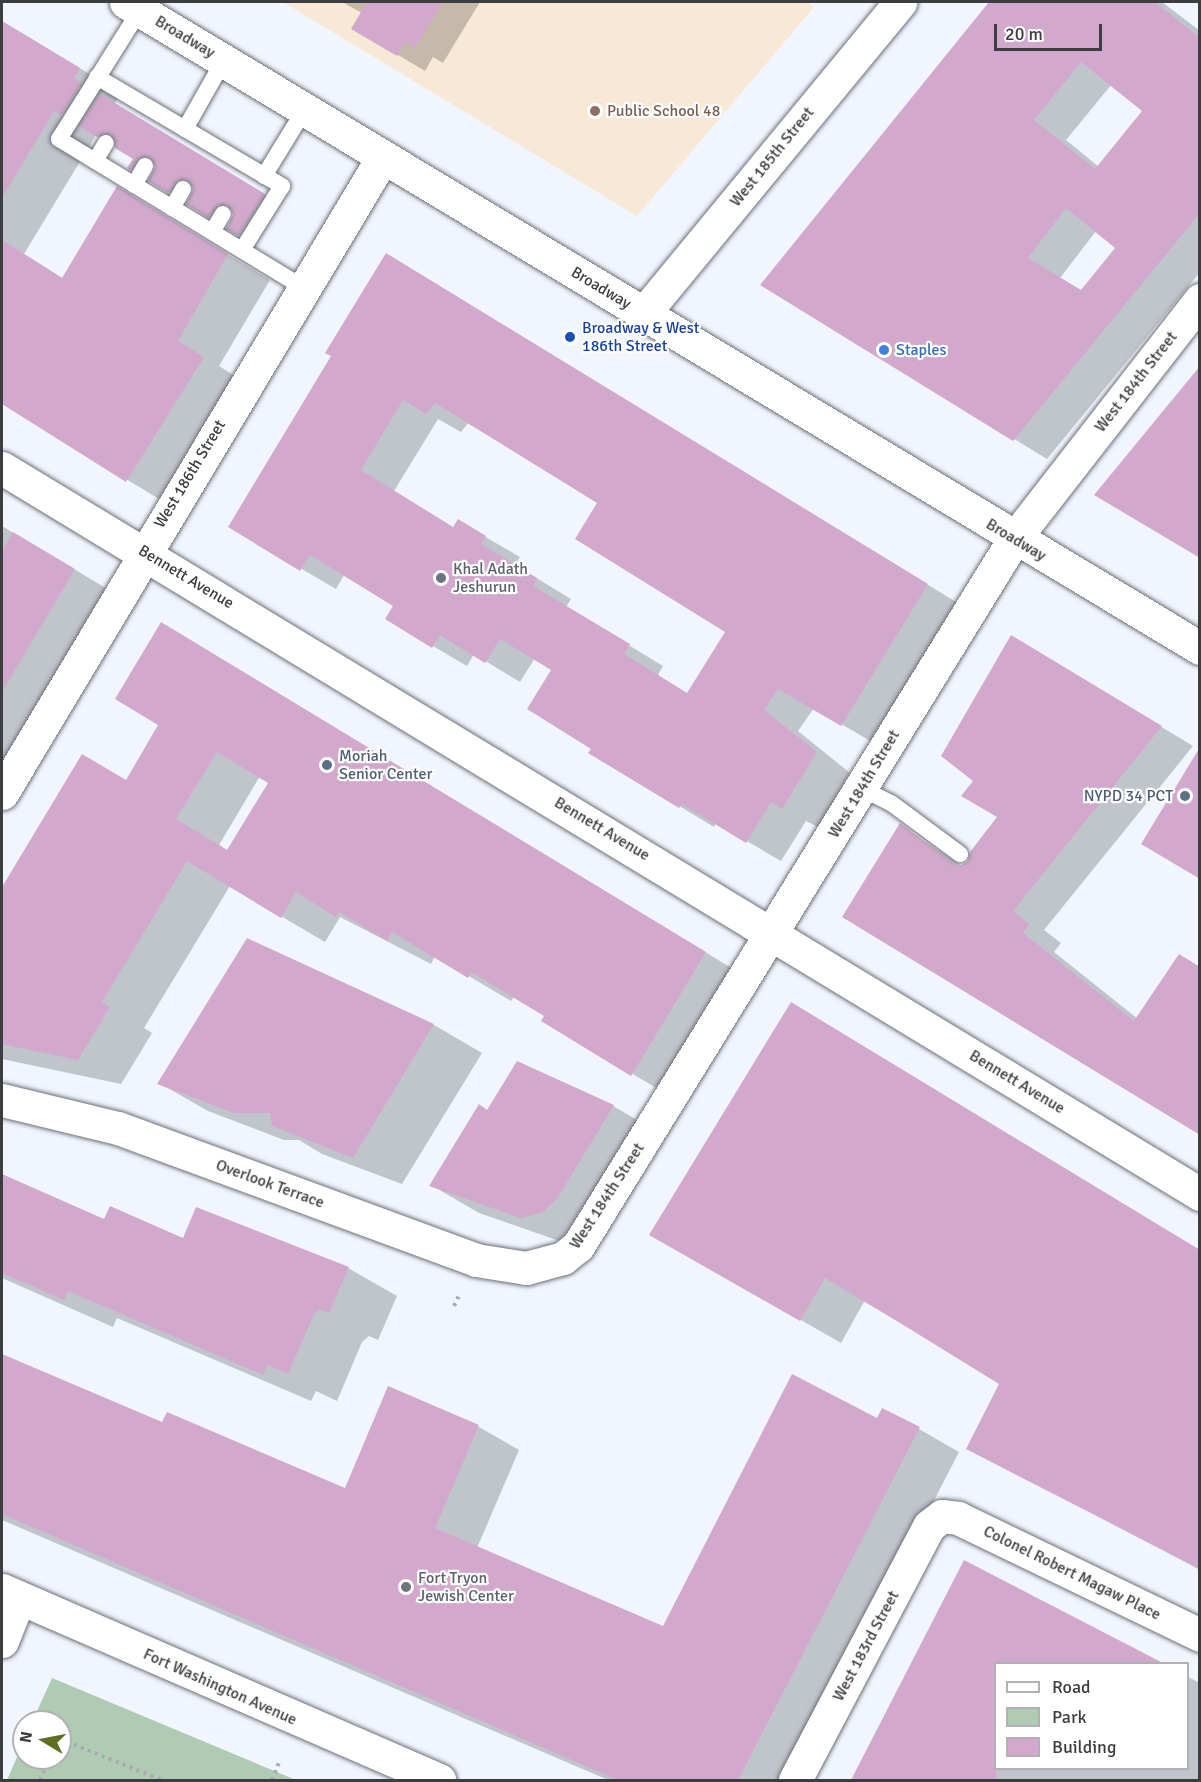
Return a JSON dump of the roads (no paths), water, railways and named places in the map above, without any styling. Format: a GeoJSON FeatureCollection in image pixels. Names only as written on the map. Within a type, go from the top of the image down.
{"type":"FeatureCollection","features":[{"type":"Feature","properties":{"kind":"street","name":"West 185th Street"},"geometry":{"type":"LineString","coordinates":[[644,313],[900,2]]}},
{"type":"Feature","properties":{"kind":"street","name":"Broadway"},"geometry":{"type":"LineString","coordinates":[[133,6],[644,313],[1014,539],[1200,648]]}},
{"type":"Feature","properties":{"kind":"street","name":"West 186th Street"},"geometry":{"type":"LineString","coordinates":[[2,793],[143,551],[383,157]]}},
{"type":"Feature","properties":{"kind":"street","name":"West 184th Street"},"geometry":{"type":"LineString","coordinates":[[537,1267],[563,1257],[578,1246],[1014,539],[1200,300]]}},
{"type":"Feature","properties":{"kind":"street","name":"Bennett Avenue"},"geometry":{"type":"LineString","coordinates":[[2,468],[143,551],[1200,1194]]}},
{"type":"Feature","properties":{"kind":"street","name":"Overlook Terrace"},"geometry":{"type":"LineString","coordinates":[[2,1100],[118,1128],[476,1260],[537,1267]]}},
{"type":"Feature","properties":{"kind":"street","name":"Colonel Robert Magaw Place"},"geometry":{"type":"LineString","coordinates":[[942,1516],[958,1518],[1200,1635]]}},
{"type":"Feature","properties":{"kind":"street","name":"West 183rd Street"},"geometry":{"type":"LineString","coordinates":[[795,1780],[929,1526],[942,1516]]}},
{"type":"Feature","properties":{"kind":"street"},"geometry":{"type":"LineString","coordinates":[[2,1641],[10,1594]]}},
{"type":"Feature","properties":{"kind":"street","name":"Fort Washington Avenue"},"geometry":{"type":"LineString","coordinates":[[10,1594],[440,1780]]}},
{"type":"Feature","properties":{"kind":"lane"},"geometry":{"type":"LineString","coordinates":[[133,6],[97,77],[59,139],[304,288]]}},
{"type":"Feature","properties":{"kind":"lane"},"geometry":{"type":"LineString","coordinates":[[174,128],[224,60]]}},
{"type":"Feature","properties":{"kind":"lane"},"geometry":{"type":"LineString","coordinates":[[97,77],[129,104],[174,128],[207,150],[253,175],[282,186],[242,250]]}},
{"type":"Feature","properties":{"kind":"lane"},"geometry":{"type":"LineString","coordinates":[[253,175],[305,110]]}},
{"type":"Feature","properties":{"kind":"lane"},"geometry":{"type":"LineString","coordinates":[[95,161],[106,143]]}},
{"type":"Feature","properties":{"kind":"lane"},"geometry":{"type":"LineString","coordinates":[[134,185],[145,166]]}},
{"type":"Feature","properties":{"kind":"lane"},"geometry":{"type":"LineString","coordinates":[[172,208],[183,189]]}},
{"type":"Feature","properties":{"kind":"lane"},"geometry":{"type":"LineString","coordinates":[[212,232],[223,214]]}},
{"type":"Feature","properties":{"kind":"lane"},"geometry":{"type":"LineString","coordinates":[[861,788],[891,803],[960,854]]}},
{"type":"Feature","properties":{"kind":"place","name":"Public School 48"},"geometry":{"type":"Point","coordinates":[595,111]}},
{"type":"Feature","properties":{"kind":"place","name":"Broadway & West 186th Street"},"geometry":{"type":"Point","coordinates":[570,337]}},
{"type":"Feature","properties":{"kind":"place","name":"Staples"},"geometry":{"type":"Point","coordinates":[884,350]}},
{"type":"Feature","properties":{"kind":"place","name":"Khal Adath Jeshurun"},"geometry":{"type":"Point","coordinates":[441,578]}},
{"type":"Feature","properties":{"kind":"place","name":"Moriah Senior Center"},"geometry":{"type":"Point","coordinates":[327,765]}},
{"type":"Feature","properties":{"kind":"place","name":"NYPD 34 PCT"},"geometry":{"type":"Point","coordinates":[1185,796]}},
{"type":"Feature","properties":{"kind":"place","name":"Fort Tryon Jewish Center"},"geometry":{"type":"Point","coordinates":[406,1587]}}]}
